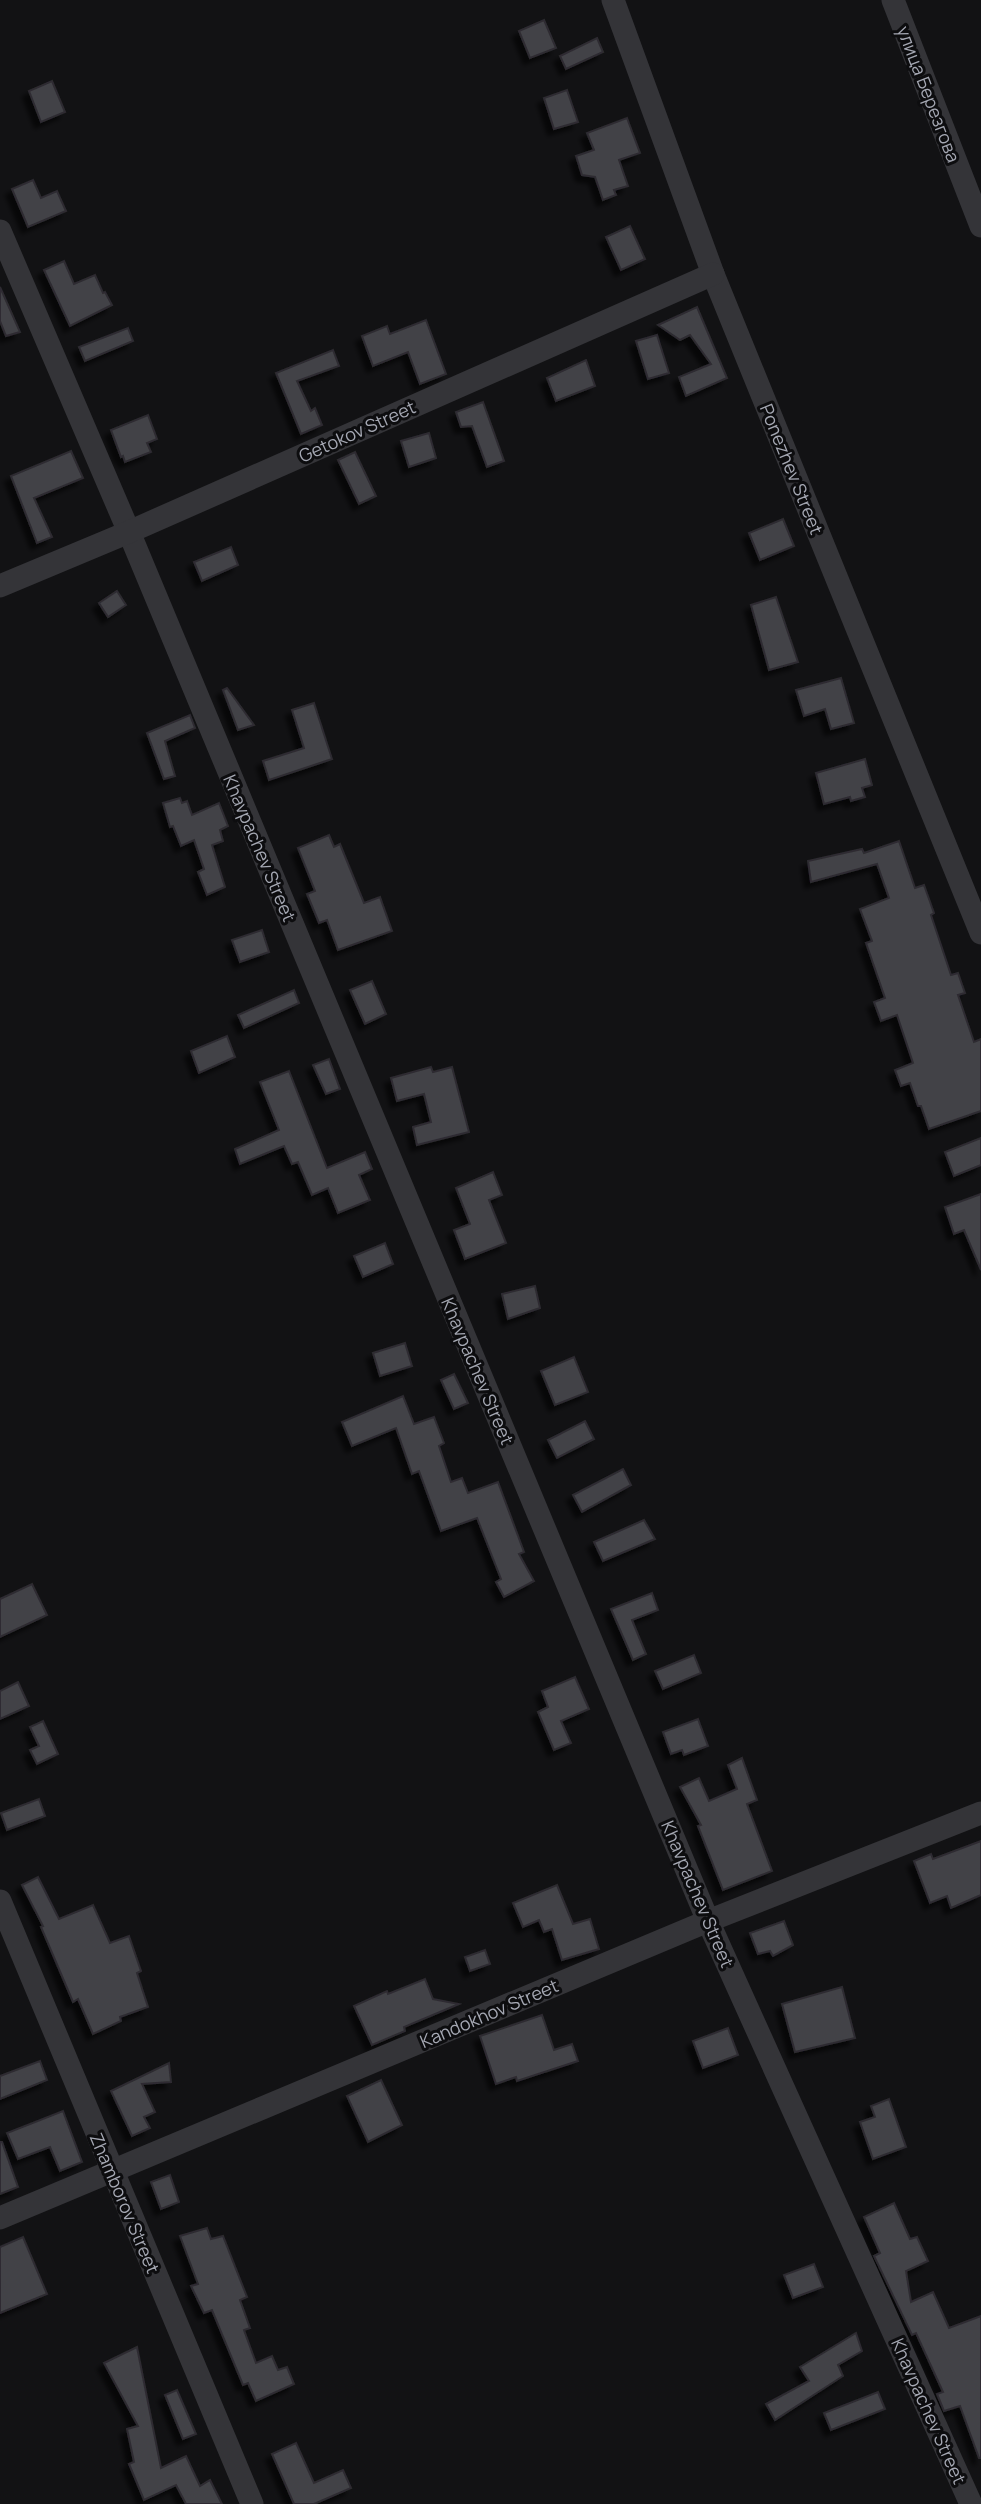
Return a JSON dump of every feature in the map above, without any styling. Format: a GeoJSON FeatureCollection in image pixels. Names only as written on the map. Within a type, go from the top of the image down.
{"type":"FeatureCollection","features":[{"type":"Feature","properties":{"kind":"street","name":"Ponezhev Street"},"geometry":{"type":"LineString","coordinates":[[613,0],[713,274],[981,933]]}},
{"type":"Feature","properties":{"kind":"street","name":"улица Березгова"},"geometry":{"type":"LineString","coordinates":[[893,0],[981,226]]}},
{"type":"Feature","properties":{"kind":"street","name":"Khavpachev Street"},"geometry":{"type":"LineString","coordinates":[[0,232],[129,533],[708,1921],[971,2504]]}},
{"type":"Feature","properties":{"kind":"street","name":"Getokov Street"},"geometry":{"type":"LineString","coordinates":[[0,586],[129,533],[713,274]]}},
{"type":"Feature","properties":{"kind":"street","name":"Kandokhov Street"},"geometry":{"type":"LineString","coordinates":[[0,2218],[708,1921],[981,1813]]}},
{"type":"Feature","properties":{"kind":"street","name":"Zhamborov Street"},"geometry":{"type":"LineString","coordinates":[[0,1901],[252,2504]]}},
{"type":"Feature","properties":{"kind":"building"},"geometry":{"type":"Polygon","coordinates":[[[544,20],[556,48],[530,58],[519,31],[544,20]]]}},
{"type":"Feature","properties":{"kind":"building"},"geometry":{"type":"Polygon","coordinates":[[[597,38],[603,52],[566,69],[560,56],[597,38]]]}},
{"type":"Feature","properties":{"kind":"building"},"geometry":{"type":"Polygon","coordinates":[[[52,81],[65,112],[41,122],[29,91],[52,81]]]}},
{"type":"Feature","properties":{"kind":"building"},"geometry":{"type":"Polygon","coordinates":[[[567,90],[578,122],[554,129],[544,98],[567,90]]]}},
{"type":"Feature","properties":{"kind":"building"},"geometry":{"type":"Polygon","coordinates":[[[627,118],[640,153],[619,160],[628,186],[614,190],[616,195],[603,200],[595,177],[582,175],[576,156],[594,150],[587,133],[627,118]]]}},
{"type":"Feature","properties":{"kind":"building"},"geometry":{"type":"Polygon","coordinates":[[[33,180],[41,198],[57,191],[66,211],[28,227],[12,189],[33,180]]]}},
{"type":"Feature","properties":{"kind":"building"},"geometry":{"type":"Polygon","coordinates":[[[630,226],[645,259],[621,270],[606,237],[630,226]]]}},
{"type":"Feature","properties":{"kind":"building"},"geometry":{"type":"Polygon","coordinates":[[[64,261],[74,284],[95,275],[112,305],[70,326],[44,270],[64,261]]]}},
{"type":"Feature","properties":{"kind":"building"},"geometry":{"type":"Polygon","coordinates":[[[0,287],[20,332],[6,336],[0,321],[0,287]]]}},
{"type":"Feature","properties":{"kind":"building"},"geometry":{"type":"Polygon","coordinates":[[[697,307],[727,378],[686,396],[679,377],[711,364],[690,335],[680,340],[658,325],[697,307]]]}},
{"type":"Feature","properties":{"kind":"building"},"geometry":{"type":"Polygon","coordinates":[[[426,320],[446,374],[420,384],[408,352],[373,366],[362,336],[387,326],[390,334],[426,320]]]}},
{"type":"Feature","properties":{"kind":"building"},"geometry":{"type":"Polygon","coordinates":[[[128,328],[133,341],[85,361],[79,347],[128,328]]]}},
{"type":"Feature","properties":{"kind":"building"},"geometry":{"type":"Polygon","coordinates":[[[657,335],[669,373],[648,379],[636,341],[657,335]]]}},
{"type":"Feature","properties":{"kind":"building"},"geometry":{"type":"Polygon","coordinates":[[[333,350],[339,366],[297,381],[311,411],[315,408],[322,425],[301,434],[276,373],[333,350]]]}},
{"type":"Feature","properties":{"kind":"building"},"geometry":{"type":"Polygon","coordinates":[[[586,360],[595,386],[556,401],[547,378],[586,360]]]}},
{"type":"Feature","properties":{"kind":"building"},"geometry":{"type":"Polygon","coordinates":[[[483,402],[504,461],[487,467],[472,426],[461,427],[456,412],[483,402]]]}},
{"type":"Feature","properties":{"kind":"building"},"geometry":{"type":"Polygon","coordinates":[[[148,415],[157,439],[147,443],[151,452],[125,462],[111,430],[148,415]]]}},
{"type":"Feature","properties":{"kind":"building"},"geometry":{"type":"Polygon","coordinates":[[[429,433],[436,458],[409,467],[401,441],[429,433]]]}},
{"type":"Feature","properties":{"kind":"building"},"geometry":{"type":"Polygon","coordinates":[[[71,451],[83,478],[34,498],[52,537],[37,543],[11,476],[71,451]]]}},
{"type":"Feature","properties":{"kind":"building"},"geometry":{"type":"Polygon","coordinates":[[[355,452],[376,496],[359,504],[338,460],[355,452]]]}},
{"type":"Feature","properties":{"kind":"building"},"geometry":{"type":"Polygon","coordinates":[[[783,519],[794,546],[760,560],[749,533],[783,519]]]}},
{"type":"Feature","properties":{"kind":"building"},"geometry":{"type":"Polygon","coordinates":[[[231,547],[238,565],[202,581],[194,562],[231,547]]]}},
{"type":"Feature","properties":{"kind":"building"},"geometry":{"type":"Polygon","coordinates":[[[117,591],[126,605],[108,617],[99,603],[117,591]]]}},
{"type":"Feature","properties":{"kind":"building"},"geometry":{"type":"Polygon","coordinates":[[[776,597],[798,662],[769,670],[751,605],[776,597]]]}},
{"type":"Feature","properties":{"kind":"building"},"geometry":{"type":"Polygon","coordinates":[[[841,678],[854,723],[831,729],[825,709],[804,716],[796,690],[841,678]]]}},
{"type":"Feature","properties":{"kind":"building"},"geometry":{"type":"Polygon","coordinates":[[[227,688],[254,725],[238,730],[223,690],[227,688]]]}},
{"type":"Feature","properties":{"kind":"building"},"geometry":{"type":"Polygon","coordinates":[[[314,703],[332,759],[269,780],[263,761],[304,748],[292,710],[314,703]]]}},
{"type":"Feature","properties":{"kind":"building"},"geometry":{"type":"Polygon","coordinates":[[[190,715],[195,728],[165,741],[175,776],[164,779],[147,733],[190,715]]]}},
{"type":"Feature","properties":{"kind":"building"},"geometry":{"type":"Polygon","coordinates":[[[865,759],[872,785],[862,788],[865,797],[851,801],[850,797],[824,804],[816,773],[865,759]]]}},
{"type":"Feature","properties":{"kind":"building"},"geometry":{"type":"Polygon","coordinates":[[[180,798],[182,803],[187,801],[192,815],[219,803],[228,826],[220,830],[223,841],[212,845],[225,887],[207,895],[198,872],[204,869],[194,840],[181,846],[173,826],[170,827],[163,803],[180,798]]]}},
{"type":"Feature","properties":{"kind":"building"},"geometry":{"type":"Polygon","coordinates":[[[329,835],[334,847],[340,844],[364,903],[380,897],[392,931],[338,950],[327,920],[319,923],[307,894],[315,891],[298,848],[329,835]]]}},
{"type":"Feature","properties":{"kind":"building"},"geometry":{"type":"Polygon","coordinates":[[[899,841],[915,888],[924,885],[951,975],[958,973],[965,993],[958,995],[974,1042],[981,1039],[981,1111],[929,1129],[910,1083],[901,1086],[895,1070],[913,1063],[897,1015],[881,1021],[874,1002],[885,998],[866,943],[872,941],[860,909],[889,898],[877,864],[811,882],[808,861],[862,849],[864,853],[899,841]]]}},
{"type":"Feature","properties":{"kind":"building"},"geometry":{"type":"Polygon","coordinates":[[[262,930],[269,952],[240,962],[232,940],[262,930]]]}},
{"type":"Feature","properties":{"kind":"building"},"geometry":{"type":"Polygon","coordinates":[[[372,981],[386,1014],[365,1024],[350,990],[372,981]]]}},
{"type":"Feature","properties":{"kind":"building"},"geometry":{"type":"Polygon","coordinates":[[[294,990],[299,1003],[244,1028],[238,1015],[294,990]]]}},
{"type":"Feature","properties":{"kind":"building"},"geometry":{"type":"Polygon","coordinates":[[[227,1036],[235,1057],[199,1073],[191,1051],[227,1036]]]}},
{"type":"Feature","properties":{"kind":"building"},"geometry":{"type":"Polygon","coordinates":[[[329,1059],[340,1089],[326,1094],[313,1065],[329,1059]]]}},
{"type":"Feature","properties":{"kind":"building"},"geometry":{"type":"Polygon","coordinates":[[[431,1067],[433,1072],[452,1067],[469,1132],[417,1145],[413,1127],[431,1122],[424,1094],[397,1101],[391,1078],[431,1067]]]}},
{"type":"Feature","properties":{"kind":"building"},"geometry":{"type":"Polygon","coordinates":[[[289,1071],[327,1168],[365,1152],[372,1169],[359,1175],[370,1200],[338,1213],[328,1188],[312,1195],[298,1162],[292,1164],[284,1146],[240,1164],[235,1149],[279,1130],[260,1082],[289,1071]]]}},
{"type":"Feature","properties":{"kind":"building"},"geometry":{"type":"Polygon","coordinates":[[[981,1138],[981,1165],[954,1176],[945,1152],[981,1138]]]}},
{"type":"Feature","properties":{"kind":"building"},"geometry":{"type":"Polygon","coordinates":[[[493,1172],[502,1195],[489,1200],[506,1243],[465,1259],[454,1230],[470,1224],[456,1188],[493,1172]]]}},
{"type":"Feature","properties":{"kind":"building"},"geometry":{"type":"Polygon","coordinates":[[[981,1194],[981,1270],[964,1230],[954,1234],[945,1207],[981,1194]]]}},
{"type":"Feature","properties":{"kind":"building"},"geometry":{"type":"Polygon","coordinates":[[[385,1243],[393,1264],[363,1277],[354,1256],[385,1243]]]}},
{"type":"Feature","properties":{"kind":"building"},"geometry":{"type":"Polygon","coordinates":[[[535,1286],[540,1308],[508,1319],[502,1294],[535,1286]]]}},
{"type":"Feature","properties":{"kind":"building"},"geometry":{"type":"Polygon","coordinates":[[[405,1343],[412,1366],[380,1376],[373,1353],[405,1343]]]}},
{"type":"Feature","properties":{"kind":"building"},"geometry":{"type":"Polygon","coordinates":[[[574,1357],[588,1392],[555,1405],[541,1371],[574,1357]]]}},
{"type":"Feature","properties":{"kind":"building"},"geometry":{"type":"Polygon","coordinates":[[[454,1374],[468,1403],[454,1409],[441,1380],[454,1374]]]}},
{"type":"Feature","properties":{"kind":"building"},"geometry":{"type":"Polygon","coordinates":[[[403,1396],[414,1424],[434,1417],[444,1443],[439,1446],[451,1482],[462,1478],[468,1493],[498,1482],[524,1552],[519,1554],[534,1581],[504,1597],[496,1582],[501,1579],[477,1518],[441,1531],[419,1471],[412,1474],[396,1428],[352,1446],[342,1422],[403,1396]]]}},
{"type":"Feature","properties":{"kind":"building"},"geometry":{"type":"Polygon","coordinates":[[[585,1421],[594,1439],[557,1458],[548,1440],[585,1421]]]}},
{"type":"Feature","properties":{"kind":"building"},"geometry":{"type":"Polygon","coordinates":[[[623,1469],[631,1485],[582,1512],[573,1495],[623,1469]]]}},
{"type":"Feature","properties":{"kind":"building"},"geometry":{"type":"Polygon","coordinates":[[[644,1520],[655,1539],[603,1561],[594,1542],[644,1520]]]}},
{"type":"Feature","properties":{"kind":"building"},"geometry":{"type":"Polygon","coordinates":[[[32,1584],[47,1615],[0,1637],[0,1599],[32,1584]]]}},
{"type":"Feature","properties":{"kind":"building"},"geometry":{"type":"Polygon","coordinates":[[[652,1593],[658,1610],[632,1620],[646,1654],[633,1660],[611,1609],[652,1593]]]}},
{"type":"Feature","properties":{"kind":"building"},"geometry":{"type":"Polygon","coordinates":[[[694,1655],[701,1673],[663,1689],[655,1671],[694,1655]]]}},
{"type":"Feature","properties":{"kind":"building"},"geometry":{"type":"Polygon","coordinates":[[[575,1677],[589,1709],[561,1721],[571,1743],[554,1750],[538,1712],[548,1707],[542,1691],[575,1677]]]}},
{"type":"Feature","properties":{"kind":"building"},"geometry":{"type":"Polygon","coordinates":[[[18,1682],[29,1706],[0,1719],[0,1691],[18,1682]]]}},
{"type":"Feature","properties":{"kind":"building"},"geometry":{"type":"Polygon","coordinates":[[[698,1719],[708,1746],[684,1755],[682,1750],[671,1754],[663,1732],[698,1719]]]}},
{"type":"Feature","properties":{"kind":"building"},"geometry":{"type":"Polygon","coordinates":[[[43,1721],[58,1754],[37,1764],[30,1750],[39,1746],[30,1727],[43,1721]]]}},
{"type":"Feature","properties":{"kind":"building"},"geometry":{"type":"Polygon","coordinates":[[[742,1758],[757,1800],[747,1804],[772,1871],[723,1890],[698,1826],[701,1825],[680,1787],[699,1778],[709,1801],[737,1789],[728,1765],[742,1758]]]}},
{"type":"Feature","properties":{"kind":"building"},"geometry":{"type":"Polygon","coordinates":[[[39,1799],[45,1816],[7,1830],[1,1813],[39,1799]]]}},
{"type":"Feature","properties":{"kind":"building"},"geometry":{"type":"Polygon","coordinates":[[[981,1841],[981,1895],[951,1908],[947,1896],[930,1903],[914,1861],[931,1854],[933,1859],[981,1841]]]}},
{"type":"Feature","properties":{"kind":"building"},"geometry":{"type":"Polygon","coordinates":[[[38,1877],[59,1919],[93,1905],[110,1943],[129,1936],[141,1971],[137,1973],[148,2007],[120,2017],[121,2021],[93,2034],[78,1999],[73,2002],[41,1927],[43,1926],[22,1885],[38,1877]]]}},
{"type":"Feature","properties":{"kind":"building"},"geometry":{"type":"Polygon","coordinates":[[[557,1885],[573,1924],[590,1919],[599,1949],[562,1960],[552,1929],[544,1932],[539,1920],[523,1927],[513,1903],[557,1885]]]}},
{"type":"Feature","properties":{"kind":"building"},"geometry":{"type":"Polygon","coordinates":[[[784,1921],[793,1945],[773,1956],[770,1951],[758,1954],[750,1933],[784,1921]]]}},
{"type":"Feature","properties":{"kind":"building"},"geometry":{"type":"Polygon","coordinates":[[[485,1950],[490,1964],[470,1971],[465,1957],[485,1950]]]}},
{"type":"Feature","properties":{"kind":"building"},"geometry":{"type":"Polygon","coordinates":[[[425,1979],[433,1999],[459,2004],[404,2027],[405,2031],[372,2045],[354,2006],[387,1991],[388,1994],[425,1979]]]}},
{"type":"Feature","properties":{"kind":"building"},"geometry":{"type":"Polygon","coordinates":[[[842,1987],[855,2038],[795,2052],[782,2004],[842,1987]]]}},
{"type":"Feature","properties":{"kind":"building"},"geometry":{"type":"Polygon","coordinates":[[[542,2015],[554,2050],[572,2044],[578,2061],[517,2081],[516,2077],[496,2084],[480,2036],[542,2015]]]}},
{"type":"Feature","properties":{"kind":"building"},"geometry":{"type":"Polygon","coordinates":[[[728,2028],[738,2055],[703,2068],[693,2041],[728,2028]]]}},
{"type":"Feature","properties":{"kind":"building"},"geometry":{"type":"Polygon","coordinates":[[[40,2061],[47,2080],[0,2099],[0,2076],[40,2061]]]}},
{"type":"Feature","properties":{"kind":"building"},"geometry":{"type":"Polygon","coordinates":[[[169,2063],[171,2082],[142,2084],[155,2112],[144,2117],[150,2128],[132,2136],[111,2091],[169,2063]]]}},
{"type":"Feature","properties":{"kind":"building"},"geometry":{"type":"Polygon","coordinates":[[[381,2080],[402,2125],[368,2142],[347,2096],[381,2080]]]}},
{"type":"Feature","properties":{"kind":"building"},"geometry":{"type":"Polygon","coordinates":[[[889,2099],[906,2147],[873,2159],[860,2122],[875,2117],[871,2106],[889,2099]]]}},
{"type":"Feature","properties":{"kind":"building"},"geometry":{"type":"Polygon","coordinates":[[[63,2111],[82,2162],[60,2171],[50,2147],[18,2159],[7,2133],[63,2111]]]}},
{"type":"Feature","properties":{"kind":"building"},"geometry":{"type":"Polygon","coordinates":[[[0,2142],[18,2187],[0,2194],[0,2142]]]}},
{"type":"Feature","properties":{"kind":"building"},"geometry":{"type":"Polygon","coordinates":[[[170,2175],[179,2202],[161,2209],[151,2182],[170,2175]]]}},
{"type":"Feature","properties":{"kind":"building"},"geometry":{"type":"Polygon","coordinates":[[[894,2203],[910,2239],[917,2237],[928,2261],[906,2271],[911,2302],[933,2292],[949,2328],[981,2316],[981,2458],[960,2406],[944,2411],[937,2394],[943,2392],[916,2333],[912,2335],[874,2256],[880,2253],[864,2217],[894,2203]]]}},
{"type":"Feature","properties":{"kind":"building"},"geometry":{"type":"Polygon","coordinates":[[[207,2228],[211,2239],[223,2236],[247,2297],[240,2300],[250,2328],[244,2330],[256,2363],[272,2356],[278,2370],[287,2367],[294,2384],[256,2401],[248,2383],[243,2385],[212,2310],[204,2313],[191,2286],[198,2284],[180,2236],[207,2228]]]}},
{"type":"Feature","properties":{"kind":"building"},"geometry":{"type":"Polygon","coordinates":[[[23,2237],[47,2294],[0,2313],[0,2247],[23,2237]]]}},
{"type":"Feature","properties":{"kind":"building"},"geometry":{"type":"Polygon","coordinates":[[[814,2264],[823,2287],[793,2298],[784,2275],[814,2264]]]}},
{"type":"Feature","properties":{"kind":"building"},"geometry":{"type":"Polygon","coordinates":[[[856,2333],[862,2351],[838,2365],[843,2376],[775,2420],[766,2404],[809,2381],[800,2367],[856,2333]]]}},
{"type":"Feature","properties":{"kind":"building"},"geometry":{"type":"Polygon","coordinates":[[[137,2347],[161,2468],[186,2456],[200,2486],[210,2480],[222,2504],[186,2504],[176,2485],[144,2500],[129,2464],[134,2462],[127,2429],[138,2426],[104,2363],[137,2347]]]}},
{"type":"Feature","properties":{"kind":"building"},"geometry":{"type":"Polygon","coordinates":[[[177,2390],[196,2434],[183,2439],[165,2395],[177,2390]]]}},
{"type":"Feature","properties":{"kind":"building"},"geometry":{"type":"Polygon","coordinates":[[[878,2392],[885,2409],[831,2430],[824,2413],[878,2392]]]}},
{"type":"Feature","properties":{"kind":"building"},"geometry":{"type":"Polygon","coordinates":[[[296,2443],[314,2483],[343,2470],[351,2488],[314,2504],[294,2504],[272,2454],[296,2443]]]}}]}
